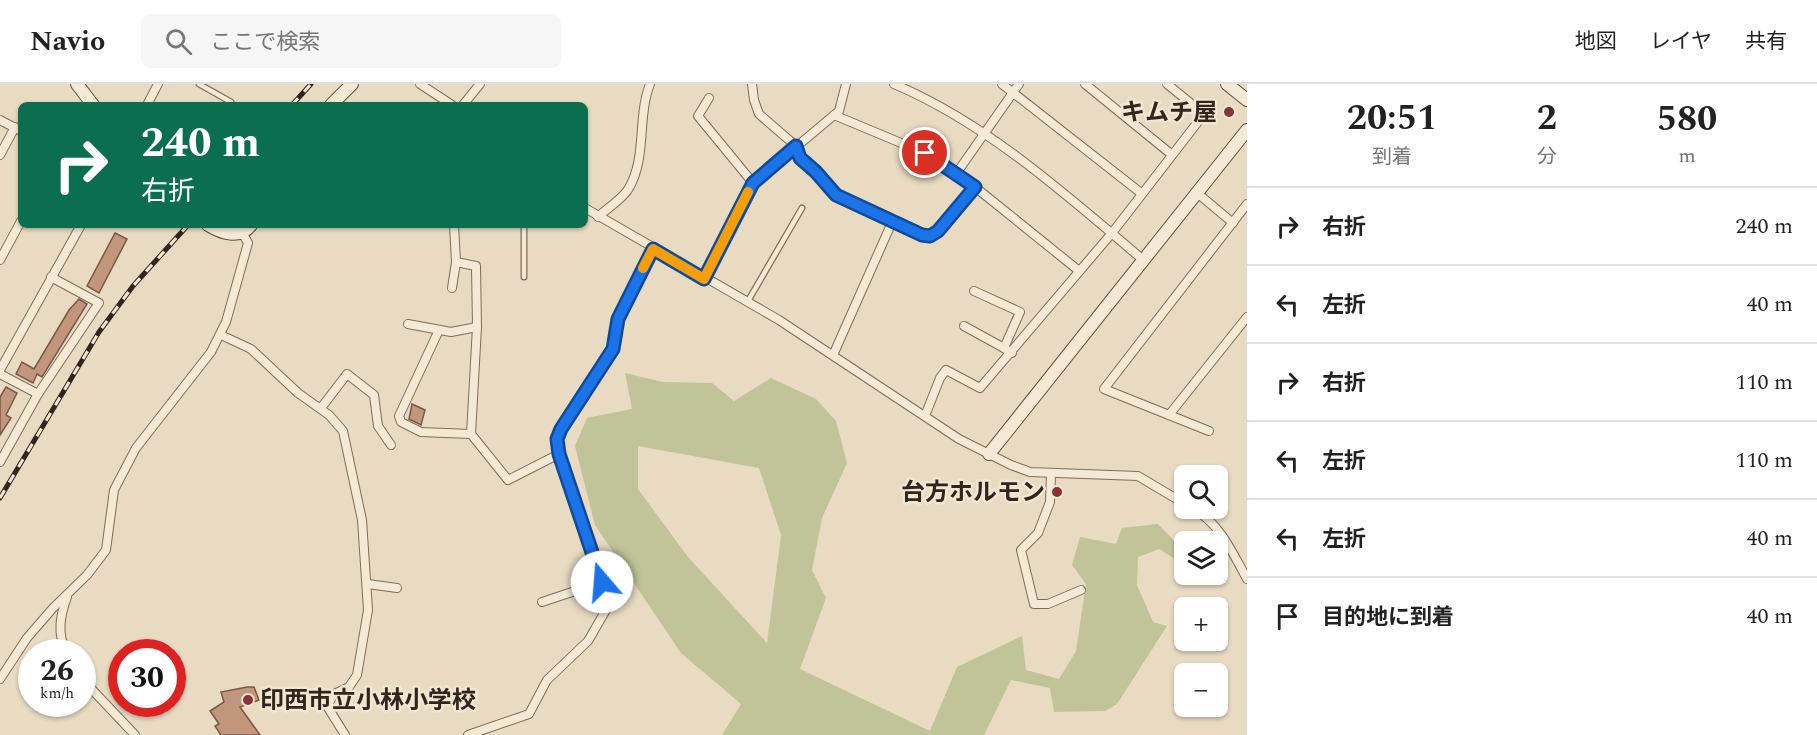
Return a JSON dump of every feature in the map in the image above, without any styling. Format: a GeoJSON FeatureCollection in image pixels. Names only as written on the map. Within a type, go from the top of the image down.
{"type":"FeatureCollection","features":[{"type":"Feature","properties":{"kind":"street"},"geometry":{"type":"LineString","coordinates":[[77,84],[91,102]]}},
{"type":"Feature","properties":{"kind":"street"},"geometry":{"type":"LineString","coordinates":[[149,102],[158,84]]}},
{"type":"Feature","properties":{"kind":"street"},"geometry":{"type":"LineString","coordinates":[[334,102],[352,84]]}},
{"type":"Feature","properties":{"kind":"street"},"geometry":{"type":"LineString","coordinates":[[420,84],[447,102]]}},
{"type":"Feature","properties":{"kind":"street"},"geometry":{"type":"LineString","coordinates":[[465,102],[472,88],[480,84]]}},
{"type":"Feature","properties":{"kind":"street"},"geometry":{"type":"LineString","coordinates":[[598,217],[628,189],[639,159],[644,100],[650,84]]}},
{"type":"Feature","properties":{"kind":"street"},"geometry":{"type":"LineString","coordinates":[[752,84],[759,114],[796,146],[800,158],[836,195],[922,235],[930,236],[938,231],[975,187]]}},
{"type":"Feature","properties":{"kind":"street"},"geometry":{"type":"LineString","coordinates":[[704,279],[753,183],[839,111],[846,84]]}},
{"type":"Feature","properties":{"kind":"street"},"geometry":{"type":"LineString","coordinates":[[894,84],[949,109],[986,133],[1142,259]]}},
{"type":"Feature","properties":{"kind":"street"},"geometry":{"type":"LineString","coordinates":[[1002,84],[1016,88],[1141,193]]}},
{"type":"Feature","properties":{"kind":"street"},"geometry":{"type":"LineString","coordinates":[[1085,84],[1171,154]]}},
{"type":"Feature","properties":{"kind":"street"},"geometry":{"type":"LineString","coordinates":[[925,416],[940,378],[946,370],[981,388],[1008,351],[1112,233],[1204,114],[1167,84]]}},
{"type":"Feature","properties":{"kind":"street"},"geometry":{"type":"LineString","coordinates":[[1227,84],[1247,100]]}},
{"type":"Feature","properties":{"kind":"street"},"geometry":{"type":"LineString","coordinates":[[956,174],[1016,88]]}},
{"type":"Feature","properties":{"kind":"street"},"geometry":{"type":"LineString","coordinates":[[709,98],[698,116],[753,183]]}},
{"type":"Feature","properties":{"kind":"street"},"geometry":{"type":"LineString","coordinates":[[834,115],[925,153],[975,187],[1078,270]]}},
{"type":"Feature","properties":{"kind":"street"},"geometry":{"type":"LineString","coordinates":[[0,120],[18,129],[0,155]]}},
{"type":"Feature","properties":{"kind":"street"},"geometry":{"type":"LineString","coordinates":[[989,454],[1247,130]]}},
{"type":"Feature","properties":{"kind":"street"},"geometry":{"type":"LineString","coordinates":[[1196,192],[1233,223]]}},
{"type":"Feature","properties":{"kind":"street"},"geometry":{"type":"LineString","coordinates":[[1209,431],[1104,389],[1247,204]]}},
{"type":"Feature","properties":{"kind":"street"},"geometry":{"type":"LineString","coordinates":[[588,210],[834,353],[925,416],[989,454],[1030,472],[1089,472],[1138,476],[1174,497]]}},
{"type":"Feature","properties":{"kind":"street"},"geometry":{"type":"LineString","coordinates":[[834,353],[893,220]]}},
{"type":"Feature","properties":{"kind":"street"},"geometry":{"type":"LineString","coordinates":[[0,260],[18,227]]}},
{"type":"Feature","properties":{"kind":"street"},"geometry":{"type":"LineString","coordinates":[[38,394],[0,372],[79,228]]}},
{"type":"Feature","properties":{"kind":"street"},"geometry":{"type":"LineString","coordinates":[[0,679],[27,638],[53,608],[68,596],[106,550],[114,490],[136,448],[211,352],[221,335],[248,243],[247,229],[230,234],[215,228]]}},
{"type":"Feature","properties":{"kind":"street"},"geometry":{"type":"LineString","coordinates":[[452,288],[456,262],[454,228]]}},
{"type":"Feature","properties":{"kind":"street"},"geometry":{"type":"LineString","coordinates":[[468,735],[529,714],[547,680],[588,640],[610,603],[559,454],[557,439],[561,429],[613,349],[618,319],[653,249]]}},
{"type":"Feature","properties":{"kind":"street"},"geometry":{"type":"LineString","coordinates":[[456,262],[476,266],[477,327],[471,434],[508,480],[559,454]]}},
{"type":"Feature","properties":{"kind":"street"},"geometry":{"type":"LineString","coordinates":[[0,462],[38,394],[99,303],[51,277]]}},
{"type":"Feature","properties":{"kind":"street"},"geometry":{"type":"LineString","coordinates":[[974,291],[1020,312],[1008,351]]}},
{"type":"Feature","properties":{"kind":"street"},"geometry":{"type":"LineString","coordinates":[[1168,415],[1247,317]]}},
{"type":"Feature","properties":{"kind":"street"},"geometry":{"type":"LineString","coordinates":[[408,324],[462,332],[477,327]]}},
{"type":"Feature","properties":{"kind":"street"},"geometry":{"type":"LineString","coordinates":[[964,326],[1008,351]]}},
{"type":"Feature","properties":{"kind":"street"},"geometry":{"type":"LineString","coordinates":[[439,330],[399,416],[401,422],[421,432],[471,434]]}},
{"type":"Feature","properties":{"kind":"street"},"geometry":{"type":"LineString","coordinates":[[221,335],[251,349],[298,393],[321,408],[343,431],[362,520],[368,584],[368,610],[357,675],[349,687],[334,694],[327,706],[345,735]]}},
{"type":"Feature","properties":{"kind":"street"},"geometry":{"type":"LineString","coordinates":[[321,408],[347,374],[374,395],[378,426],[392,445]]}},
{"type":"Feature","properties":{"kind":"street"},"geometry":{"type":"LineString","coordinates":[[1051,473],[1050,502],[1038,533],[1021,550],[1034,604],[1048,604],[1081,590]]}},
{"type":"Feature","properties":{"kind":"street"},"geometry":{"type":"LineString","coordinates":[[1207,519],[1229,544],[1247,579]]}},
{"type":"Feature","properties":{"kind":"street"},"geometry":{"type":"LineString","coordinates":[[542,602],[602,582]]}},
{"type":"Feature","properties":{"kind":"street"},"geometry":{"type":"LineString","coordinates":[[368,584],[397,588]]}},
{"type":"Feature","properties":{"kind":"street"},"geometry":{"type":"LineString","coordinates":[[62,639],[60,616],[68,596]]}},
{"type":"Feature","properties":{"kind":"street"},"geometry":{"type":"LineString","coordinates":[[96,694],[135,735]]}},
{"type":"Feature","properties":{"kind":"lane"},"geometry":{"type":"LineString","coordinates":[[199,84],[231,102]]}},
{"type":"Feature","properties":{"kind":"lane"},"geometry":{"type":"LineString","coordinates":[[748,301],[801,208]]}},
{"type":"Feature","properties":{"kind":"lane"},"geometry":{"type":"LineString","coordinates":[[524,228],[524,277]]}},
{"type":"Feature","properties":{"kind":"green space"},"geometry":{"type":"Polygon","coordinates":[[[625,373],[663,382],[712,383],[734,401],[771,378],[816,399],[836,421],[847,463],[822,518],[812,570],[826,598],[800,669],[930,731],[957,667],[1022,636],[1026,670],[1059,679],[1076,651],[1086,584],[1072,565],[1080,537],[1116,544],[1122,528],[1158,524],[1174,541],[1174,558],[1159,549],[1138,557],[1137,585],[1153,622],[1167,626],[1117,704],[1105,711],[1054,712],[1050,688],[1011,680],[984,735],[722,735],[741,704],[681,653],[595,525],[575,446],[587,418],[632,409],[625,373]],[[638,446],[638,489],[688,557],[767,643],[781,535],[759,468],[638,446]]]}},
{"type":"Feature","properties":{"kind":"building"},"geometry":{"type":"Polygon","coordinates":[[[115,233],[127,239],[99,293],[87,286],[115,233]]]}},
{"type":"Feature","properties":{"kind":"building"},"geometry":{"type":"Polygon","coordinates":[[[79,299],[87,304],[42,377],[37,374],[33,383],[16,374],[22,362],[34,369],[69,310],[79,299]]]}},
{"type":"Feature","properties":{"kind":"building"},"geometry":{"type":"Polygon","coordinates":[[[6,387],[17,393],[6,415],[11,418],[0,435],[0,397],[6,387]]]}},
{"type":"Feature","properties":{"kind":"building"},"geometry":{"type":"Polygon","coordinates":[[[412,404],[425,410],[421,425],[409,419],[412,404]]]}},
{"type":"Feature","properties":{"kind":"building"},"geometry":{"type":"Polygon","coordinates":[[[254,687],[259,700],[240,707],[260,735],[221,735],[215,726],[219,724],[210,711],[224,702],[221,692],[254,687]]]}},
{"type":"Feature","properties":{"kind":"railway"},"geometry":{"type":"LineString","coordinates":[[295,102],[311,84]]}},
{"type":"Feature","properties":{"kind":"railway"},"geometry":{"type":"LineString","coordinates":[[0,498],[99,332],[133,286],[185,228]]}},
{"type":"Feature","properties":{"kind":"slow traffic"},"geometry":{"type":"LineString","coordinates":[[643,268],[653,249],[704,279],[748,192]]}},
{"type":"Feature","properties":{"kind":"place","name":"キムチ屋"},"geometry":{"type":"Point","coordinates":[1229,112]}},
{"type":"Feature","properties":{"kind":"place","name":"台方ホルモン"},"geometry":{"type":"Point","coordinates":[1057,492]}},
{"type":"Feature","properties":{"kind":"place","name":"印西市立小林小学校"},"geometry":{"type":"Point","coordinates":[248,700]}},
{"type":"Feature","properties":{"kind":"route"},"geometry":{"type":"LineString","coordinates":[[602,582],[559,454],[557,439],[566,419],[613,349],[618,319],[653,249],[704,279],[753,183],[796,146],[800,158],[836,195],[922,235],[930,236],[938,231],[975,187],[925,153]]}}]}
